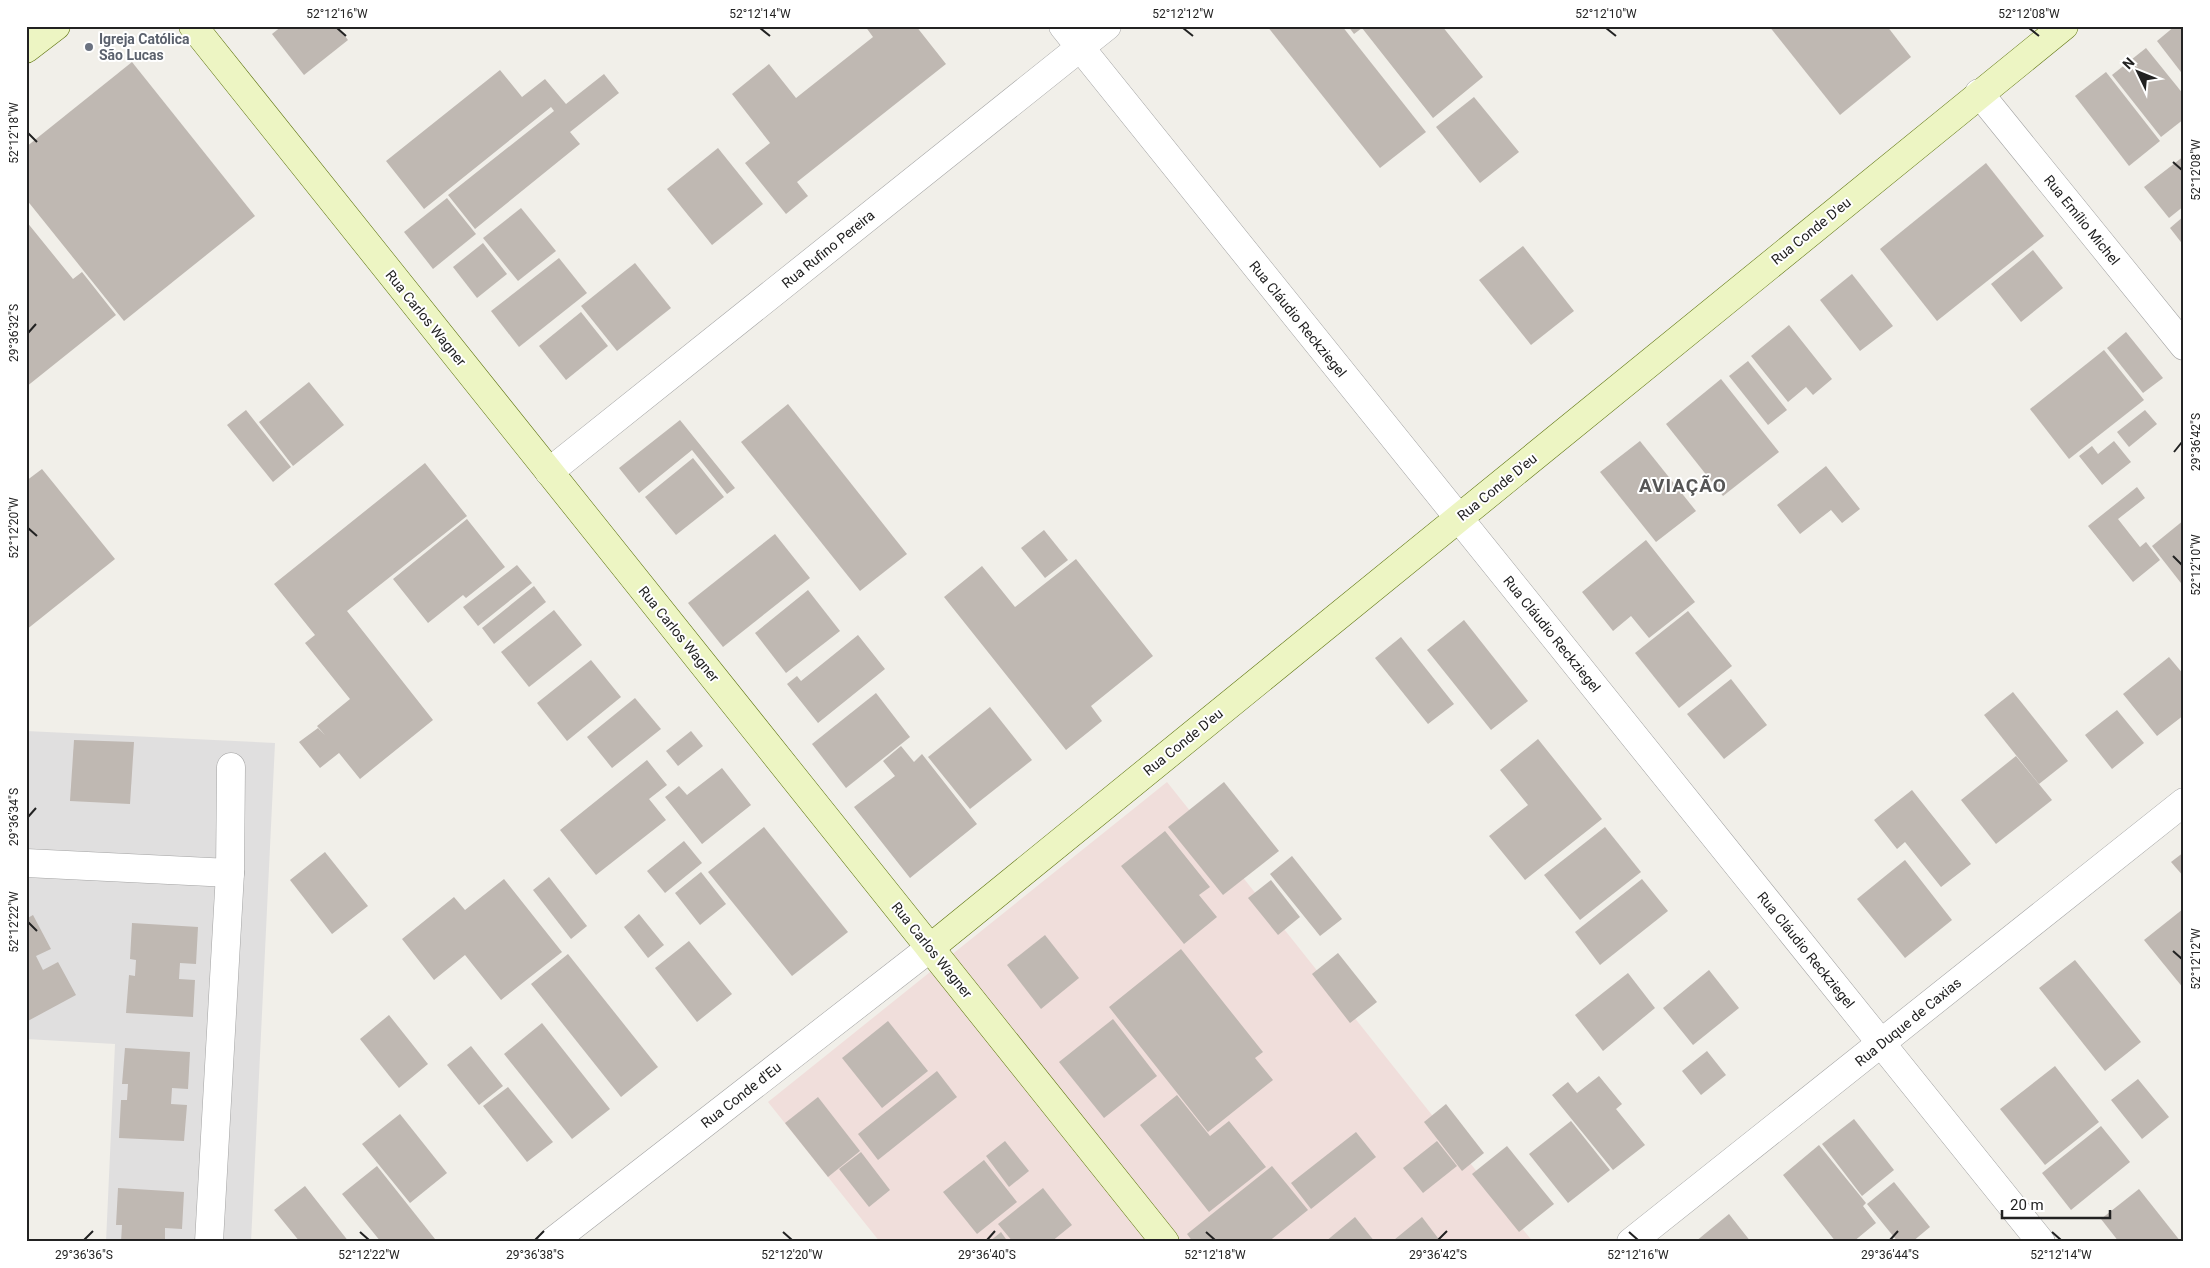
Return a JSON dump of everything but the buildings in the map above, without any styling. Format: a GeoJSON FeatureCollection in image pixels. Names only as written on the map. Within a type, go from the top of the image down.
{"type":"FeatureCollection","features":[{"type":"Feature","properties":{"kind":"main road"},"geometry":{"type":"LineString","coordinates":[[26,49],[56,26]]}},
{"type":"Feature","properties":{"kind":"main road","name":"Rua Carlos Wagner"},"geometry":{"type":"LineString","coordinates":[[193,26],[1165,1242]]}},
{"type":"Feature","properties":{"kind":"main road","name":"Rua Conde D'eu"},"geometry":{"type":"LineString","coordinates":[[930,948],[1979,93],[2064,26]]}},
{"type":"Feature","properties":{"kind":"street","name":"Rua Cláudio Reckziegel"},"geometry":{"type":"LineString","coordinates":[[1063,26],[2041,1242]]}},
{"type":"Feature","properties":{"kind":"street","name":"Rua Rufino Pereira"},"geometry":{"type":"LineString","coordinates":[[549,472],[1108,26]]}},
{"type":"Feature","properties":{"kind":"street","name":"Rua Emílio Michel"},"geometry":{"type":"LineString","coordinates":[[1979,93],[2184,346]]}},
{"type":"Feature","properties":{"kind":"street"},"geometry":{"type":"LineString","coordinates":[[209,1242],[230,872],[231,767]]}},
{"type":"Feature","properties":{"kind":"street","name":"Rua Duque de Caxias"},"geometry":{"type":"LineString","coordinates":[[1631,1242],[2184,802]]}},
{"type":"Feature","properties":{"kind":"street"},"geometry":{"type":"LineString","coordinates":[[26,863],[230,872]]}},
{"type":"Feature","properties":{"kind":"street","name":"Rua Conde d'Eu"},"geometry":{"type":"LineString","coordinates":[[552,1242],[930,948]]}},
{"type":"Feature","properties":{"kind":"shaded area"},"geometry":{"type":"Polygon","coordinates":[[[26,731],[275,743],[251,1242],[106,1242],[115,1044],[26,1039],[26,731]]]}},
{"type":"Feature","properties":{"kind":"shaded area"},"geometry":{"type":"Polygon","coordinates":[[[1167,782],[1533,1242],[880,1242],[768,1102],[1167,782]]]}},
{"type":"Feature","properties":{"kind":"place","name":"Igreja Católica São Lucas"},"geometry":{"type":"Point","coordinates":[89,47]}},
{"type":"Feature","properties":{"kind":"district","name":"AVIAÇÃO"},"geometry":{"type":"Point","coordinates":[1683,485]}}]}
